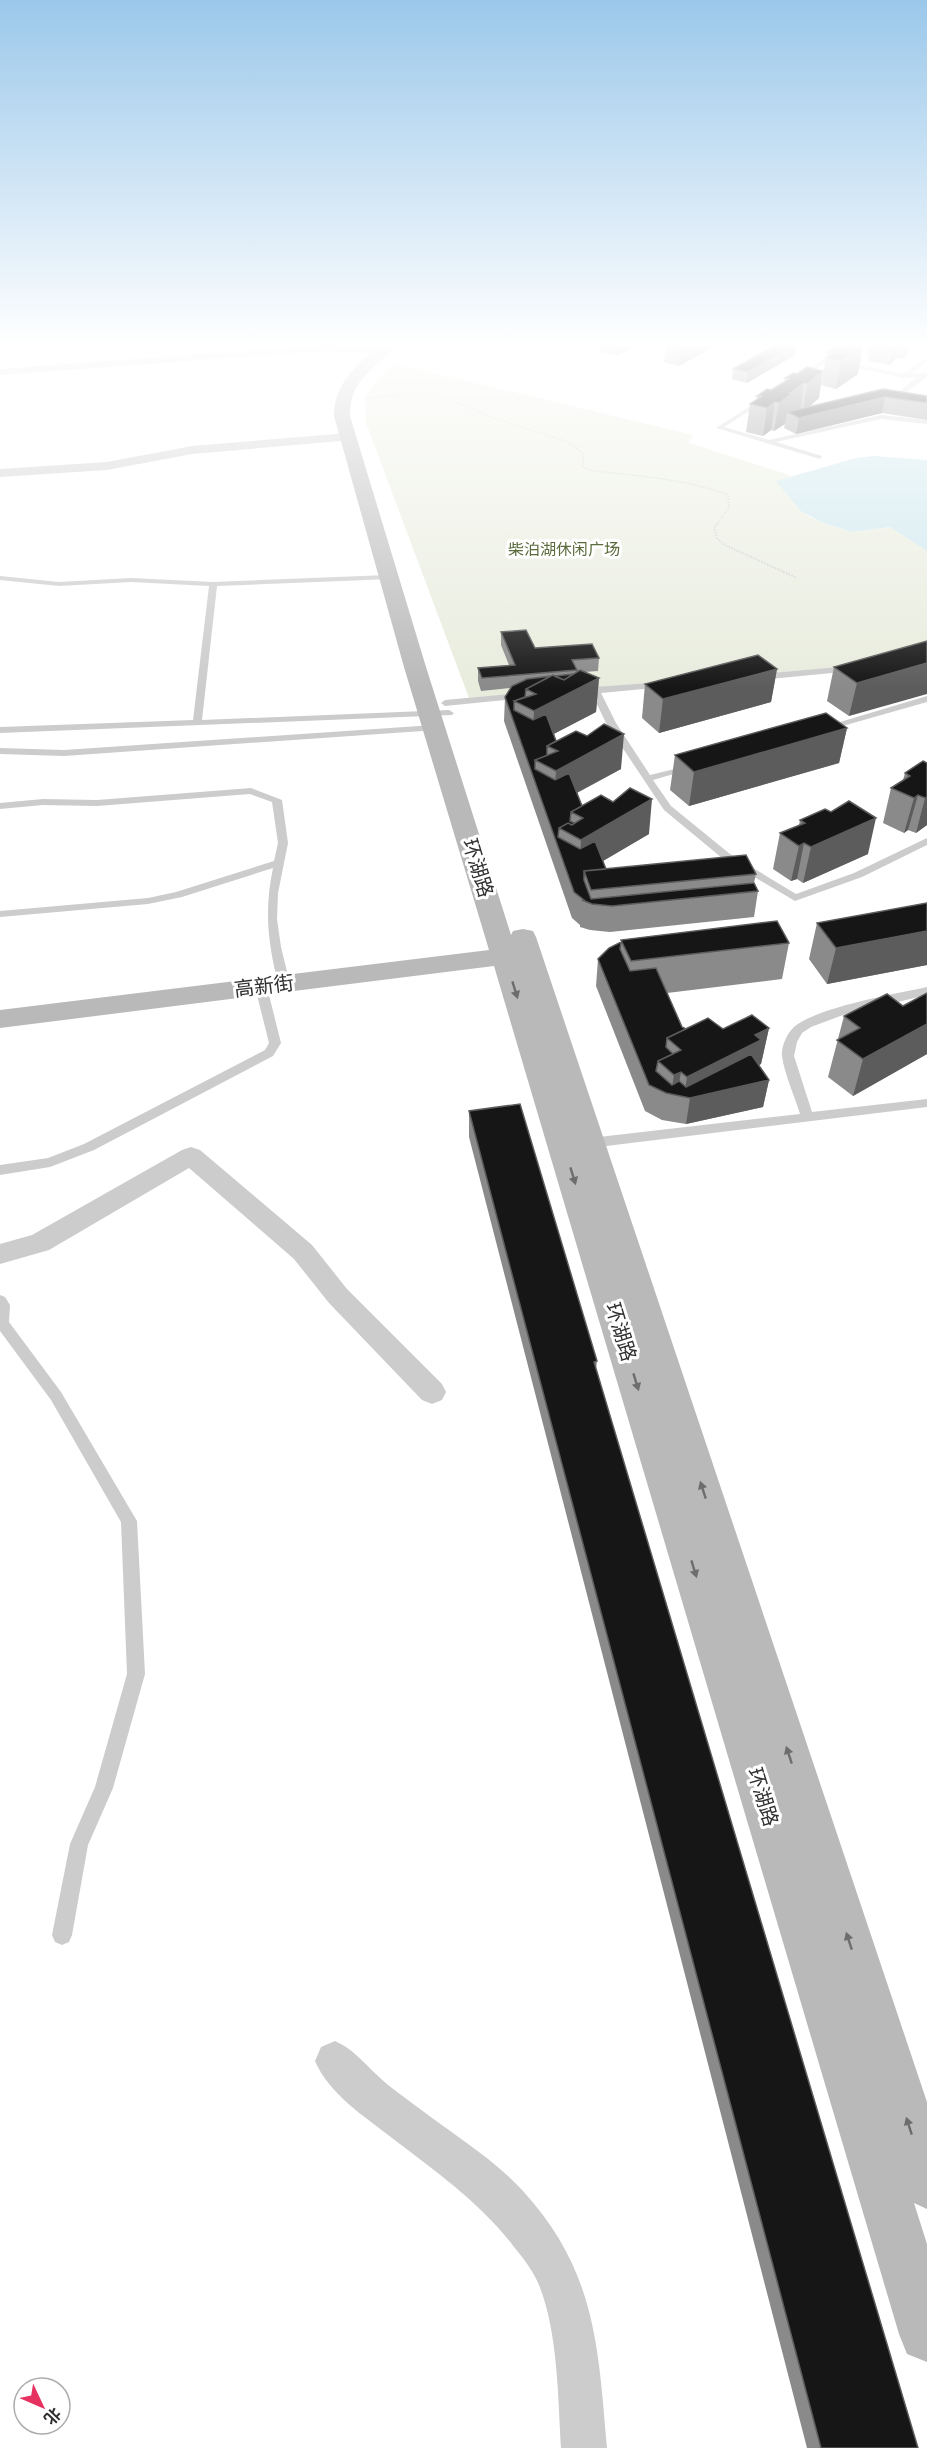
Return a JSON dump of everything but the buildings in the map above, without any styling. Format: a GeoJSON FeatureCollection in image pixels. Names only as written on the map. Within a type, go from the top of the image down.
{"type":"FeatureCollection","features":[{"type":"Feature","properties":{"kind":"street"},"geometry":{"type":"LineString","coordinates":[[0,473],[107,466],[143,459]]}},
{"type":"Feature","properties":{"kind":"street","name":"环湖路"},"geometry":{"type":"LineString","coordinates":[[354,459],[388,577],[439,714],[517,955],[927,2334]]}},
{"type":"Feature","properties":{"kind":"street","name":"环湖路"},"geometry":{"type":"LineString","coordinates":[[369,459],[439,714]]}},
{"type":"Feature","properties":{"kind":"street","name":"环湖路"},"geometry":{"type":"LineString","coordinates":[[517,955],[590,1143],[927,2182]]}},
{"type":"Feature","properties":{"kind":"street","name":"高新街"},"geometry":{"type":"LineString","coordinates":[[0,1019],[517,955]]}},
{"type":"Feature","properties":{"kind":"street"},"geometry":{"type":"LineString","coordinates":[[0,1254],[40,1243],[191,1156],[303,1252],[338,1296],[432,1392]]}},
{"type":"Feature","properties":{"kind":"street"},"geometry":{"type":"LineString","coordinates":[[334,2061],[364,2091],[493,2191],[508,2205],[546,2254],[560,2282],[576,2348],[584,2448]]}},
{"type":"Feature","properties":{"kind":"lane"},"geometry":{"type":"LineString","coordinates":[[0,578],[59,584],[131,580],[213,584],[388,577]]}},
{"type":"Feature","properties":{"kind":"lane"},"geometry":{"type":"LineString","coordinates":[[197,722],[213,584]]}},
{"type":"Feature","properties":{"kind":"lane"},"geometry":{"type":"LineString","coordinates":[[749,678],[856,669]]}},
{"type":"Feature","properties":{"kind":"lane"},"geometry":{"type":"LineString","coordinates":[[572,692],[666,684]]}},
{"type":"Feature","properties":{"kind":"lane"},"geometry":{"type":"LineString","coordinates":[[595,690],[611,723],[666,808],[750,872],[795,898],[858,875],[927,841]]}},
{"type":"Feature","properties":{"kind":"lane"},"geometry":{"type":"LineString","coordinates":[[0,752],[64,753],[439,714],[526,696]]}},
{"type":"Feature","properties":{"kind":"lane"},"geometry":{"type":"LineString","coordinates":[[815,731],[927,699]]}},
{"type":"Feature","properties":{"kind":"lane"},"geometry":{"type":"LineString","coordinates":[[0,730],[439,714]]}},
{"type":"Feature","properties":{"kind":"lane"},"geometry":{"type":"LineString","coordinates":[[647,779],[703,763]]}},
{"type":"Feature","properties":{"kind":"lane"},"geometry":{"type":"LineString","coordinates":[[0,806],[251,791],[277,800],[283,843],[273,893],[272,919],[275,947],[272,985],[275,1043],[269,1053],[81,1151],[50,1162],[0,1170]]}},
{"type":"Feature","properties":{"kind":"lane"},"geometry":{"type":"LineString","coordinates":[[0,914],[168,897],[278,863]]}},
{"type":"Feature","properties":{"kind":"lane"},"geometry":{"type":"LineString","coordinates":[[807,1117],[788,1056],[789,1046],[799,1030],[815,1019],[927,991]]}},
{"type":"Feature","properties":{"kind":"lane"},"geometry":{"type":"LineString","coordinates":[[590,1143],[927,1103]]}},
{"type":"Feature","properties":{"kind":"lane"},"geometry":{"type":"LineString","coordinates":[[0,1301],[3,1305],[2,1323],[56,1396],[129,1521],[136,1674],[104,1788],[79,1844],[62,1935]]}},
{"type":"Feature","properties":{"kind":"path"},"geometry":{"type":"LineString","coordinates":[[583,459],[583,466],[588,470],[672,480],[728,495],[729,507],[714,528],[717,538],[725,545],[797,578]]}},
{"type":"Feature","properties":{"kind":"green space","name":"柴泊湖休闲广场"},"geometry":{"type":"Polygon","coordinates":[[[380,459],[740,459],[792,476],[777,481],[807,515],[823,523],[853,532],[890,527],[927,551],[927,660],[469,698],[380,459]]]}},
{"type":"Feature","properties":{"kind":"water"},"geometry":{"type":"Polygon","coordinates":[[[852,459],[927,460],[927,551],[890,527],[853,532],[823,523],[801,511],[776,481],[852,459]]]}}]}
